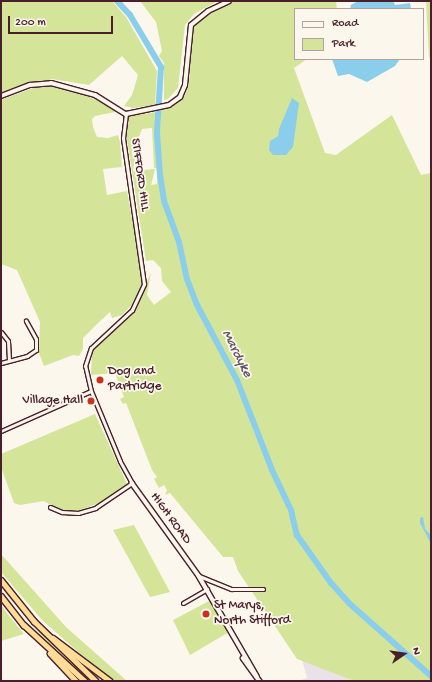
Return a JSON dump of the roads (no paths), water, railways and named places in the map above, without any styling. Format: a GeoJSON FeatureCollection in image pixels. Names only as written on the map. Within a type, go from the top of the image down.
{"type":"FeatureCollection","features":[{"type":"Feature","properties":{"kind":"highway"},"geometry":{"type":"LineString","coordinates":[[1,580],[34,621],[96,681]]}},
{"type":"Feature","properties":{"kind":"highway"},"geometry":{"type":"LineString","coordinates":[[1,596],[76,681]]}},
{"type":"Feature","properties":{"kind":"highway"},"geometry":{"type":"LineString","coordinates":[[34,621],[110,681]]}},
{"type":"Feature","properties":{"kind":"highway"},"geometry":{"type":"LineString","coordinates":[[37,638],[85,681]]}},
{"type":"Feature","properties":{"kind":"main road"},"geometry":{"type":"LineString","coordinates":[[1,96],[30,85],[57,84],[95,95],[126,114],[164,107],[177,100],[184,90],[191,25],[208,11],[229,1]]}},
{"type":"Feature","properties":{"kind":"street","name":"STIFFORD HILL"},"geometry":{"type":"LineString","coordinates":[[91,391],[86,372],[88,353],[94,344],[132,310],[144,284],[123,138],[126,114]]}},
{"type":"Feature","properties":{"kind":"street"},"geometry":{"type":"LineString","coordinates":[[1,363],[27,356],[36,350],[36,339],[26,321]]}},
{"type":"Feature","properties":{"kind":"street"},"geometry":{"type":"LineString","coordinates":[[1,332],[8,341],[9,360]]}},
{"type":"Feature","properties":{"kind":"street"},"geometry":{"type":"LineString","coordinates":[[1,430],[91,391]]}},
{"type":"Feature","properties":{"kind":"street","name":"HIGH ROAD"},"geometry":{"type":"LineString","coordinates":[[91,391],[120,461],[132,483],[199,576],[243,653],[245,663],[260,681]]}},
{"type":"Feature","properties":{"kind":"street"},"geometry":{"type":"LineString","coordinates":[[50,507],[62,512],[78,513],[95,508],[132,483]]}},
{"type":"Feature","properties":{"kind":"street"},"geometry":{"type":"LineString","coordinates":[[199,576],[231,589],[263,589]]}},
{"type":"Feature","properties":{"kind":"street"},"geometry":{"type":"LineString","coordinates":[[184,603],[207,589]]}},
{"type":"Feature","properties":{"kind":"street"},"geometry":{"type":"LineString","coordinates":[[185,596],[188,601]]}},
{"type":"Feature","properties":{"kind":"water"},"geometry":{"type":"Polygon","coordinates":[[[358,1],[393,1],[395,5],[410,3],[411,8],[350,8],[351,5],[358,1]]]}},
{"type":"Feature","properties":{"kind":"water"},"geometry":{"type":"Polygon","coordinates":[[[332,60],[399,60],[395,66],[367,82],[349,74],[338,76],[332,60]]]}},
{"type":"Feature","properties":{"kind":"water"},"geometry":{"type":"Polygon","coordinates":[[[292,98],[299,103],[293,147],[286,155],[273,155],[269,150],[270,141],[278,136],[279,129],[292,98]]]}},
{"type":"Feature","properties":{"kind":"water"},"geometry":{"type":"Polygon","coordinates":[[[423,517],[425,529],[431,535],[431,544],[420,523],[420,518],[423,517]]]}},
{"type":"Feature","properties":{"kind":"waterway","name":"Mardyke"},"geometry":{"type":"LineString","coordinates":[[117,1],[130,15],[161,67],[157,133],[160,175],[164,201],[179,242],[187,279],[196,303],[237,380],[272,470],[291,510],[297,535],[331,583],[350,604],[431,676]]}},
{"type":"Feature","properties":{"kind":"place","name":"Dog and Partridge"},"geometry":{"type":"Point","coordinates":[100,380]}},
{"type":"Feature","properties":{"kind":"place","name":"Village Hall"},"geometry":{"type":"Point","coordinates":[91,401]}},
{"type":"Feature","properties":{"kind":"place","name":"St Marys, North Stifford"},"geometry":{"type":"Point","coordinates":[206,614]}}]}
